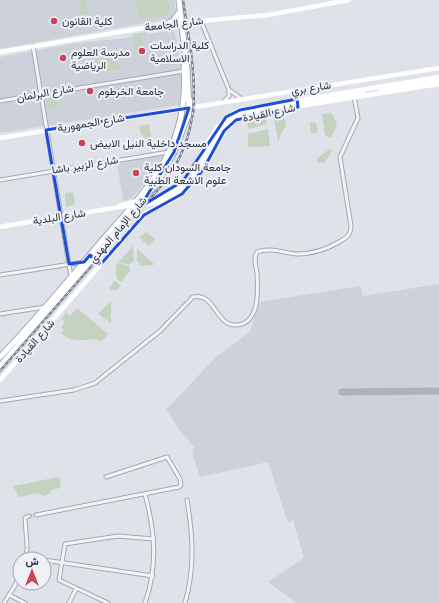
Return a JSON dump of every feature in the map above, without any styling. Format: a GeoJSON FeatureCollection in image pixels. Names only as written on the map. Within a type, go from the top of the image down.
{"type":"FeatureCollection","features":[{"type":"Feature","properties":{"kind":"main road","name":"شارع الإمام المهدي"},"geometry":{"type":"LineString","coordinates":[[0,366],[92,256],[138,205],[166,166],[191,108],[178,14],[178,0]]}},
{"type":"Feature","properties":{"kind":"main road","name":"شارع الإمام المهدي"},"geometry":{"type":"LineString","coordinates":[[138,205],[169,152],[176,136],[182,108],[184,71],[178,0]]}},
{"type":"Feature","properties":{"kind":"main road","name":"شارع الجامعة"},"geometry":{"type":"LineString","coordinates":[[0,52],[167,24],[268,15],[349,0]]}},
{"type":"Feature","properties":{"kind":"main road"},"geometry":{"type":"LineString","coordinates":[[167,24],[173,21],[178,14]]}},
{"type":"Feature","properties":{"kind":"main road","name":"شارع بري"},"geometry":{"type":"LineString","coordinates":[[182,108],[191,108],[439,68]]}},
{"type":"Feature","properties":{"kind":"main road","name":"شارع القيادة"},"geometry":{"type":"LineString","coordinates":[[0,380],[146,213],[176,198],[185,191],[204,167],[224,131],[236,120],[298,103],[439,76]]}},
{"type":"Feature","properties":{"kind":"main road","name":"شارع القيادة"},"geometry":{"type":"LineString","coordinates":[[354,96],[439,80]]}},
{"type":"Feature","properties":{"kind":"main road","name":"شارع القيادة"},"geometry":{"type":"LineString","coordinates":[[118,207],[138,205],[161,197],[177,188],[195,167],[215,129],[226,117],[240,110],[439,84]]}},
{"type":"Feature","properties":{"kind":"main road","name":"شارع الجمهورية"},"geometry":{"type":"LineString","coordinates":[[0,138],[182,108]]}},
{"type":"Feature","properties":{"kind":"main road"},"geometry":{"type":"LineString","coordinates":[[0,358],[84,262],[92,256],[138,205],[146,213]]}},
{"type":"Feature","properties":{"kind":"main road","name":"شارع البلدية"},"geometry":{"type":"LineString","coordinates":[[0,227],[118,207]]}},
{"type":"Feature","properties":{"kind":"street"},"geometry":{"type":"LineString","coordinates":[[201,21],[229,90],[228,98],[223,102]]}},
{"type":"Feature","properties":{"kind":"street"},"geometry":{"type":"LineString","coordinates":[[33,46],[71,277]]}},
{"type":"Feature","properties":{"kind":"street","name":"شارع البرلمان"},"geometry":{"type":"LineString","coordinates":[[0,101],[184,71]]}},
{"type":"Feature","properties":{"kind":"street"},"geometry":{"type":"LineString","coordinates":[[229,90],[243,99]]}},
{"type":"Feature","properties":{"kind":"street"},"geometry":{"type":"LineString","coordinates":[[0,401],[74,390],[95,383],[160,331],[193,297],[202,296],[206,298],[231,325],[245,322],[251,317],[256,308],[257,275],[255,258],[257,252],[267,250],[298,254],[311,253],[332,246],[345,239],[351,233],[351,226],[340,157],[358,118],[354,96]]}},
{"type":"Feature","properties":{"kind":"street","name":"شارع الزبير باشا"},"geometry":{"type":"LineString","coordinates":[[0,180],[169,152]]}},
{"type":"Feature","properties":{"kind":"street"},"geometry":{"type":"LineString","coordinates":[[92,256],[101,264]]}},
{"type":"Feature","properties":{"kind":"street"},"geometry":{"type":"LineString","coordinates":[[0,275],[84,262]]}},
{"type":"Feature","properties":{"kind":"street"},"geometry":{"type":"LineString","coordinates":[[0,314],[45,307]]}},
{"type":"Feature","properties":{"kind":"street"},"geometry":{"type":"LineString","coordinates":[[36,515],[181,486],[180,479],[169,459],[165,458],[106,477]]}},
{"type":"Feature","properties":{"kind":"street"},"geometry":{"type":"LineString","coordinates":[[145,494],[154,539],[153,576],[145,603]]}},
{"type":"Feature","properties":{"kind":"street"},"geometry":{"type":"LineString","coordinates":[[186,603],[191,581],[193,554],[187,500]]}},
{"type":"Feature","properties":{"kind":"street"},"geometry":{"type":"LineString","coordinates":[[27,551],[24,518],[29,516]]}},
{"type":"Feature","properties":{"kind":"street"},"geometry":{"type":"LineString","coordinates":[[108,603],[59,580],[64,548],[68,543],[118,536],[154,539]]}},
{"type":"Feature","properties":{"kind":"street"},"geometry":{"type":"LineString","coordinates":[[52,561],[153,576]]}},
{"type":"Feature","properties":{"kind":"street"},"geometry":{"type":"LineString","coordinates":[[69,603],[76,589]]}},
{"type":"Feature","properties":{"kind":"street"},"geometry":{"type":"LineString","coordinates":[[4,603],[12,590]]}},
{"type":"Feature","properties":{"kind":"street"},"geometry":{"type":"LineString","coordinates":[[9,596],[25,603]]}},
{"type":"Feature","properties":{"kind":"highlighted area"},"geometry":{"type":"Polygon","coordinates":[[[297,99],[298,107],[236,120],[224,131],[203,170],[182,194],[144,215],[101,264],[90,255],[84,262],[69,264],[46,130],[189,108],[174,152],[140,207],[183,181],[226,117],[240,110],[297,99]]]}},
{"type":"Feature","properties":{"kind":"shaded area"},"geometry":{"type":"Polygon","coordinates":[[[0,0],[174,0],[176,11],[173,18],[0,49],[0,0]]]}},
{"type":"Feature","properties":{"kind":"shaded area","name":"جامعة الخرطوم"},"geometry":{"type":"Polygon","coordinates":[[[174,30],[178,45],[181,76],[179,105],[0,133],[0,57],[76,43],[127,38],[133,36],[133,34],[146,32],[147,34],[174,30]]]}},
{"type":"Feature","properties":{"kind":"shaded area","name":"جامعة السودان كلية علوم الاشعة الطبية"},"geometry":{"type":"Polygon","coordinates":[[[163,155],[149,179],[131,199],[123,201],[117,162],[163,155]]]}},
{"type":"Feature","properties":{"kind":"shaded area"},"geometry":{"type":"Polygon","coordinates":[[[439,284],[439,603],[297,603],[268,582],[304,558],[293,520],[288,523],[268,462],[200,477],[193,456],[194,447],[166,410],[215,358],[250,332],[260,302],[360,286],[363,296],[439,284]]]}},
{"type":"Feature","properties":{"kind":"green space"},"geometry":{"type":"Polygon","coordinates":[[[79,0],[86,0],[88,14],[81,15],[79,0]]]}},
{"type":"Feature","properties":{"kind":"green space"},"geometry":{"type":"Polygon","coordinates":[[[136,0],[168,0],[170,14],[139,19],[136,0]]]}},
{"type":"Feature","properties":{"kind":"green space"},"geometry":{"type":"Polygon","coordinates":[[[142,34],[145,52],[137,53],[133,35],[142,34]]]}},
{"type":"Feature","properties":{"kind":"green space"},"geometry":{"type":"Polygon","coordinates":[[[114,57],[114,61],[118,61],[120,69],[106,71],[105,59],[114,57]]]}},
{"type":"Feature","properties":{"kind":"green space"},"geometry":{"type":"Polygon","coordinates":[[[102,59],[103,70],[97,71],[95,60],[102,59]]]}},
{"type":"Feature","properties":{"kind":"green space"},"geometry":{"type":"Polygon","coordinates":[[[56,95],[58,107],[50,109],[48,96],[56,95]]]}},
{"type":"Feature","properties":{"kind":"green space"},"geometry":{"type":"Polygon","coordinates":[[[332,113],[337,125],[331,138],[325,135],[322,114],[332,113]]]}},
{"type":"Feature","properties":{"kind":"green space"},"geometry":{"type":"Polygon","coordinates":[[[284,116],[286,127],[282,131],[278,142],[274,118],[284,116]]]}},
{"type":"Feature","properties":{"kind":"green space"},"geometry":{"type":"Polygon","coordinates":[[[266,117],[267,124],[248,129],[247,121],[266,117]]]}},
{"type":"Feature","properties":{"kind":"green space"},"geometry":{"type":"Polygon","coordinates":[[[316,122],[318,133],[311,133],[310,123],[316,122]]]}},
{"type":"Feature","properties":{"kind":"green space"},"geometry":{"type":"Polygon","coordinates":[[[149,124],[151,138],[144,139],[143,135],[141,135],[139,126],[149,124]]]}},
{"type":"Feature","properties":{"kind":"green space"},"geometry":{"type":"Polygon","coordinates":[[[268,129],[270,146],[248,147],[248,134],[268,129]]]}},
{"type":"Feature","properties":{"kind":"green space"},"geometry":{"type":"Polygon","coordinates":[[[330,149],[332,151],[325,162],[318,163],[317,158],[330,149]]]}},
{"type":"Feature","properties":{"kind":"green space"},"geometry":{"type":"Polygon","coordinates":[[[72,192],[74,194],[75,204],[66,207],[65,193],[72,192]]]}},
{"type":"Feature","properties":{"kind":"green space"},"geometry":{"type":"Polygon","coordinates":[[[146,232],[155,239],[149,246],[139,238],[146,232]]]}},
{"type":"Feature","properties":{"kind":"green space"},"geometry":{"type":"Polygon","coordinates":[[[133,246],[134,261],[129,265],[119,262],[133,246]]]}},
{"type":"Feature","properties":{"kind":"green space"},"geometry":{"type":"Polygon","coordinates":[[[137,249],[154,264],[142,266],[137,261],[137,249]]]}},
{"type":"Feature","properties":{"kind":"green space"},"geometry":{"type":"Polygon","coordinates":[[[119,263],[129,266],[130,271],[121,282],[116,278],[116,265],[119,263]]]}},
{"type":"Feature","properties":{"kind":"green space"},"geometry":{"type":"Polygon","coordinates":[[[115,281],[121,286],[117,290],[111,290],[109,288],[115,281]]]}},
{"type":"Feature","properties":{"kind":"green space"},"geometry":{"type":"Polygon","coordinates":[[[111,301],[111,323],[98,314],[111,301]]]}},
{"type":"Feature","properties":{"kind":"green space"},"geometry":{"type":"Polygon","coordinates":[[[77,308],[108,334],[104,339],[98,342],[97,339],[73,340],[61,333],[64,329],[61,327],[65,322],[61,319],[66,313],[70,316],[77,308]]]}},
{"type":"Feature","properties":{"kind":"green space"},"geometry":{"type":"Polygon","coordinates":[[[59,477],[60,488],[51,490],[49,494],[43,496],[38,493],[19,497],[13,486],[59,477]]]}},
{"type":"Feature","properties":{"kind":"taxiway"},"geometry":{"type":"LineString","coordinates":[[342,392],[439,391]]}},
{"type":"Feature","properties":{"kind":"tunnel"},"geometry":{"type":"LineString","coordinates":[[29,516],[36,515]]}},
{"type":"Feature","properties":{"kind":"railway"},"geometry":{"type":"LineString","coordinates":[[0,371],[162,185],[177,163],[187,141],[192,118],[194,96],[191,49],[183,0]]}},
{"type":"Feature","properties":{"kind":"place","name":"كلية القانون"},"geometry":{"type":"Point","coordinates":[54,21]}},
{"type":"Feature","properties":{"kind":"place","name":"كلية الدراسات الاسلامية"},"geometry":{"type":"Point","coordinates":[142,51]}},
{"type":"Feature","properties":{"kind":"place","name":"مدرسة العلوم الرياضية"},"geometry":{"type":"Point","coordinates":[63,58]}},
{"type":"Feature","properties":{"kind":"place","name":"جامعة الخرطوم"},"geometry":{"type":"Point","coordinates":[90,91]}},
{"type":"Feature","properties":{"kind":"place","name":"مسجد داخلية النيل الابيض"},"geometry":{"type":"Point","coordinates":[82,143]}},
{"type":"Feature","properties":{"kind":"place","name":"جامعة السودان كلية علوم الاشعة الطبية"},"geometry":{"type":"Point","coordinates":[136,173]}}]}
